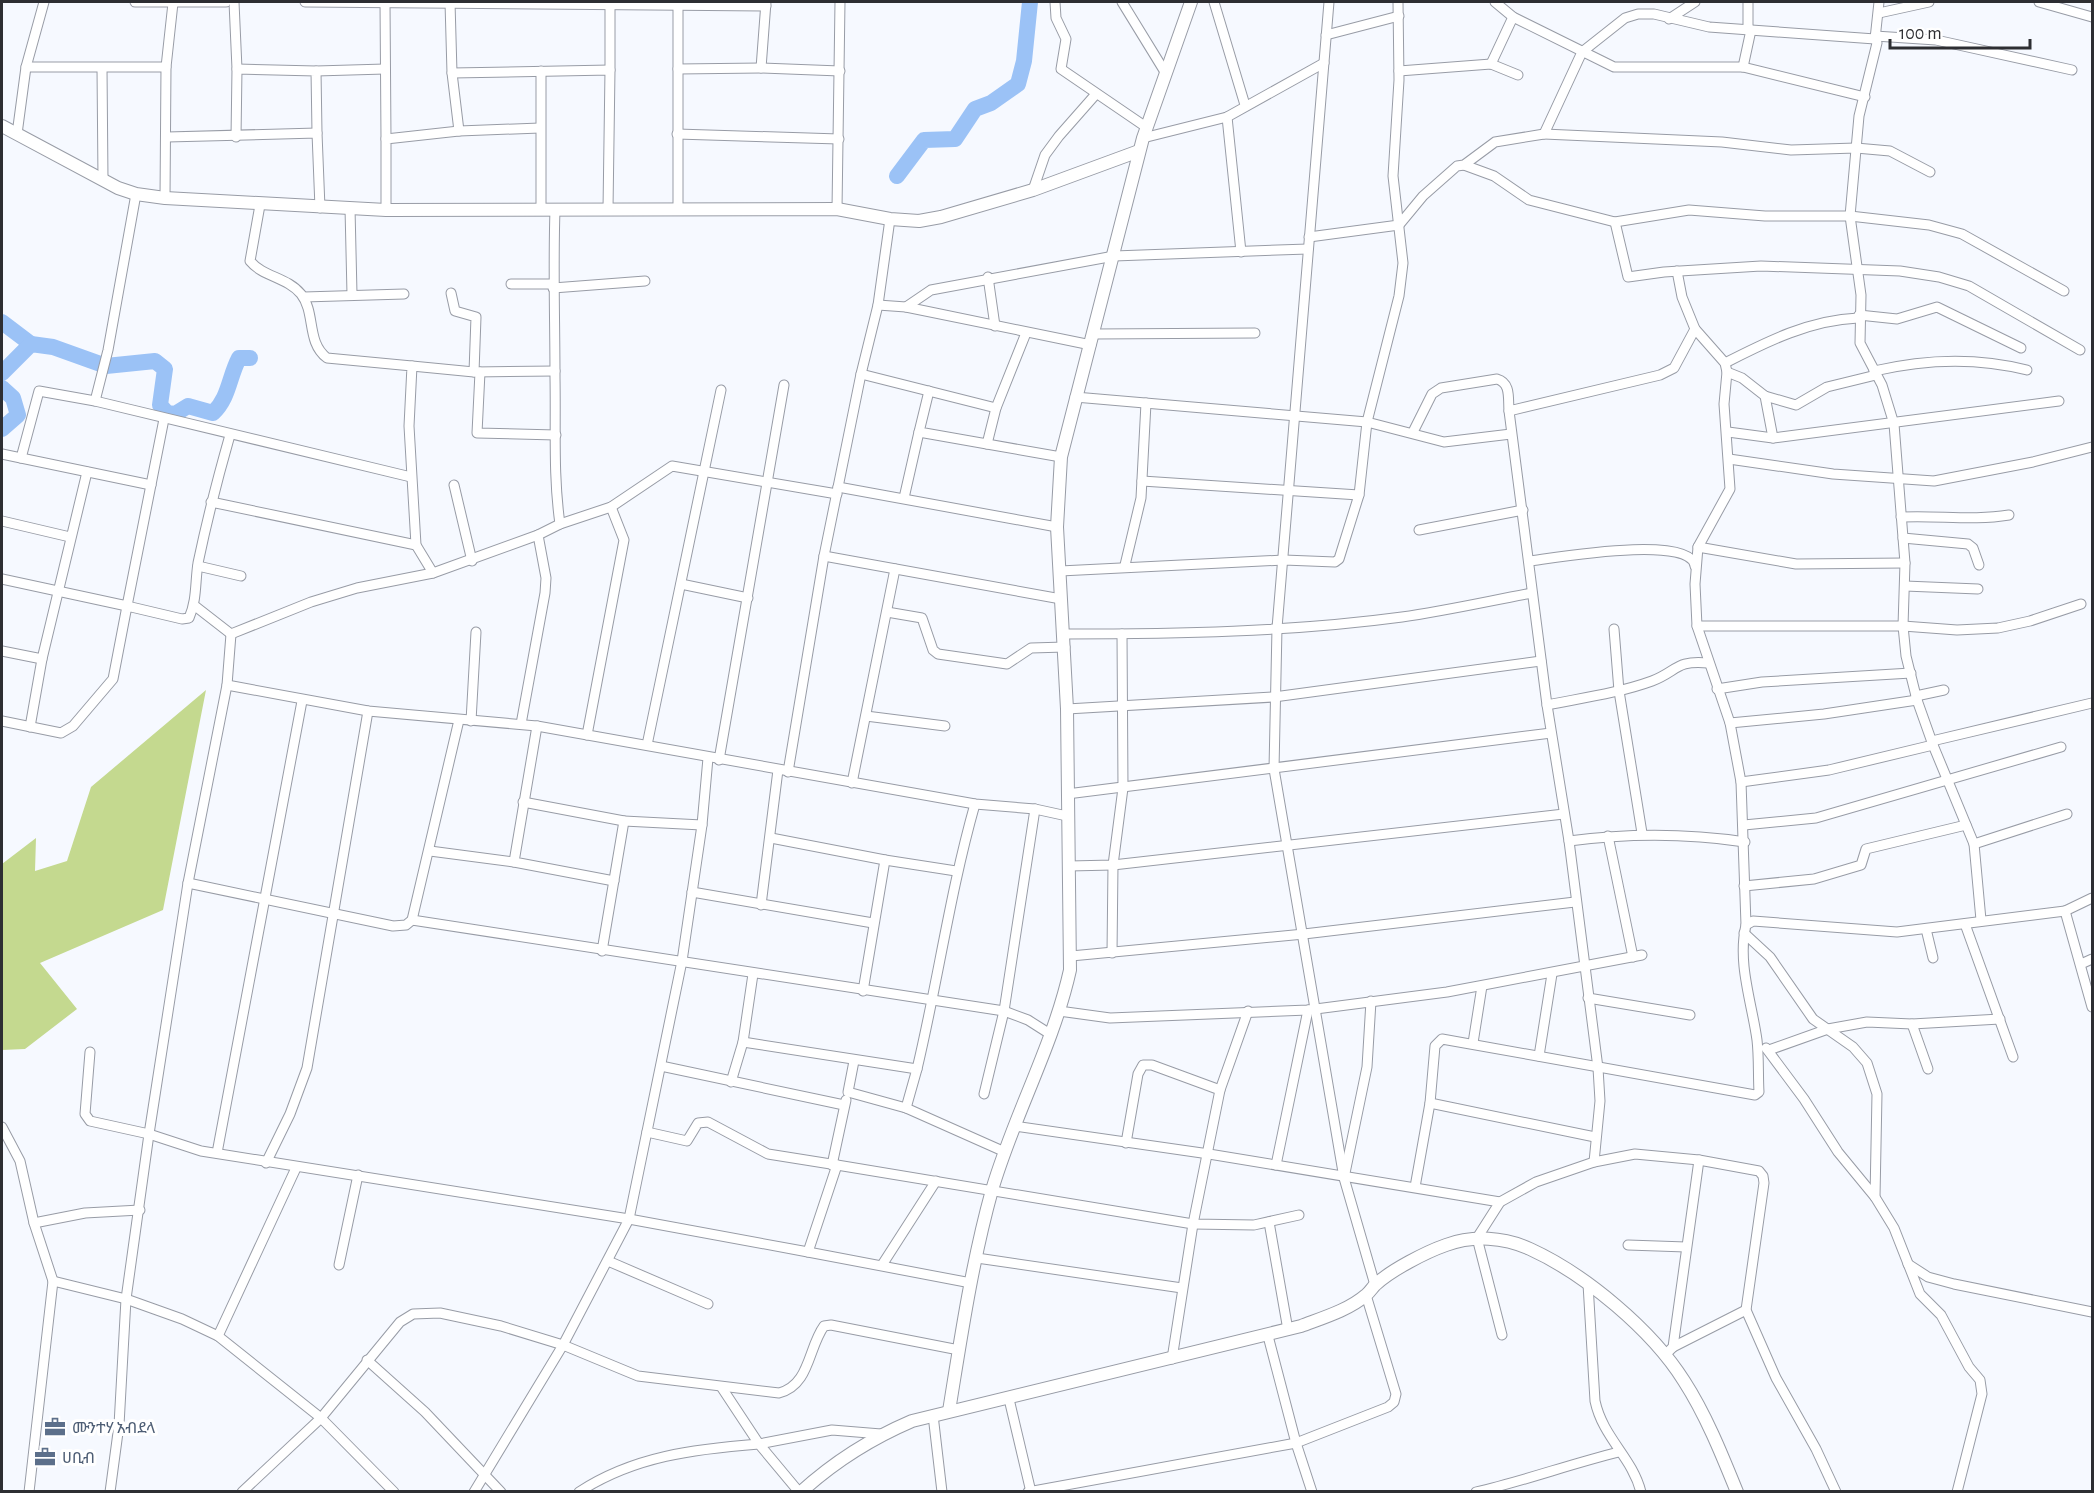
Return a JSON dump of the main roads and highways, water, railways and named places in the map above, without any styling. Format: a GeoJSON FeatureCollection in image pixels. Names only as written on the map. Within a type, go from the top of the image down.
{"type":"FeatureCollection","features":[{"type":"Feature","properties":{"kind":"waterway"},"geometry":{"type":"LineString","coordinates":[[897,176],[924,140],[955,139],[975,109],[991,103],[1018,84],[1024,61],[1030,2]]}},
{"type":"Feature","properties":{"kind":"waterway"},"geometry":{"type":"LineString","coordinates":[[2,322],[31,344]]}},
{"type":"Feature","properties":{"kind":"waterway"},"geometry":{"type":"LineString","coordinates":[[2,373],[31,344],[53,347],[106,366],[155,361],[165,369],[160,405],[167,413],[175,414],[188,406],[213,413],[226,394],[239,358],[250,358]]}},
{"type":"Feature","properties":{"kind":"waterway"},"geometry":{"type":"LineString","coordinates":[[2,388],[13,398],[18,415],[2,429]]}},
{"type":"Feature","properties":{"kind":"place","name":"ሙንተሃ አብደላ"},"geometry":{"type":"Point","coordinates":[55,1427]}},
{"type":"Feature","properties":{"kind":"place","name":"ሀቢብ"},"geometry":{"type":"Point","coordinates":[45,1457]}}]}
